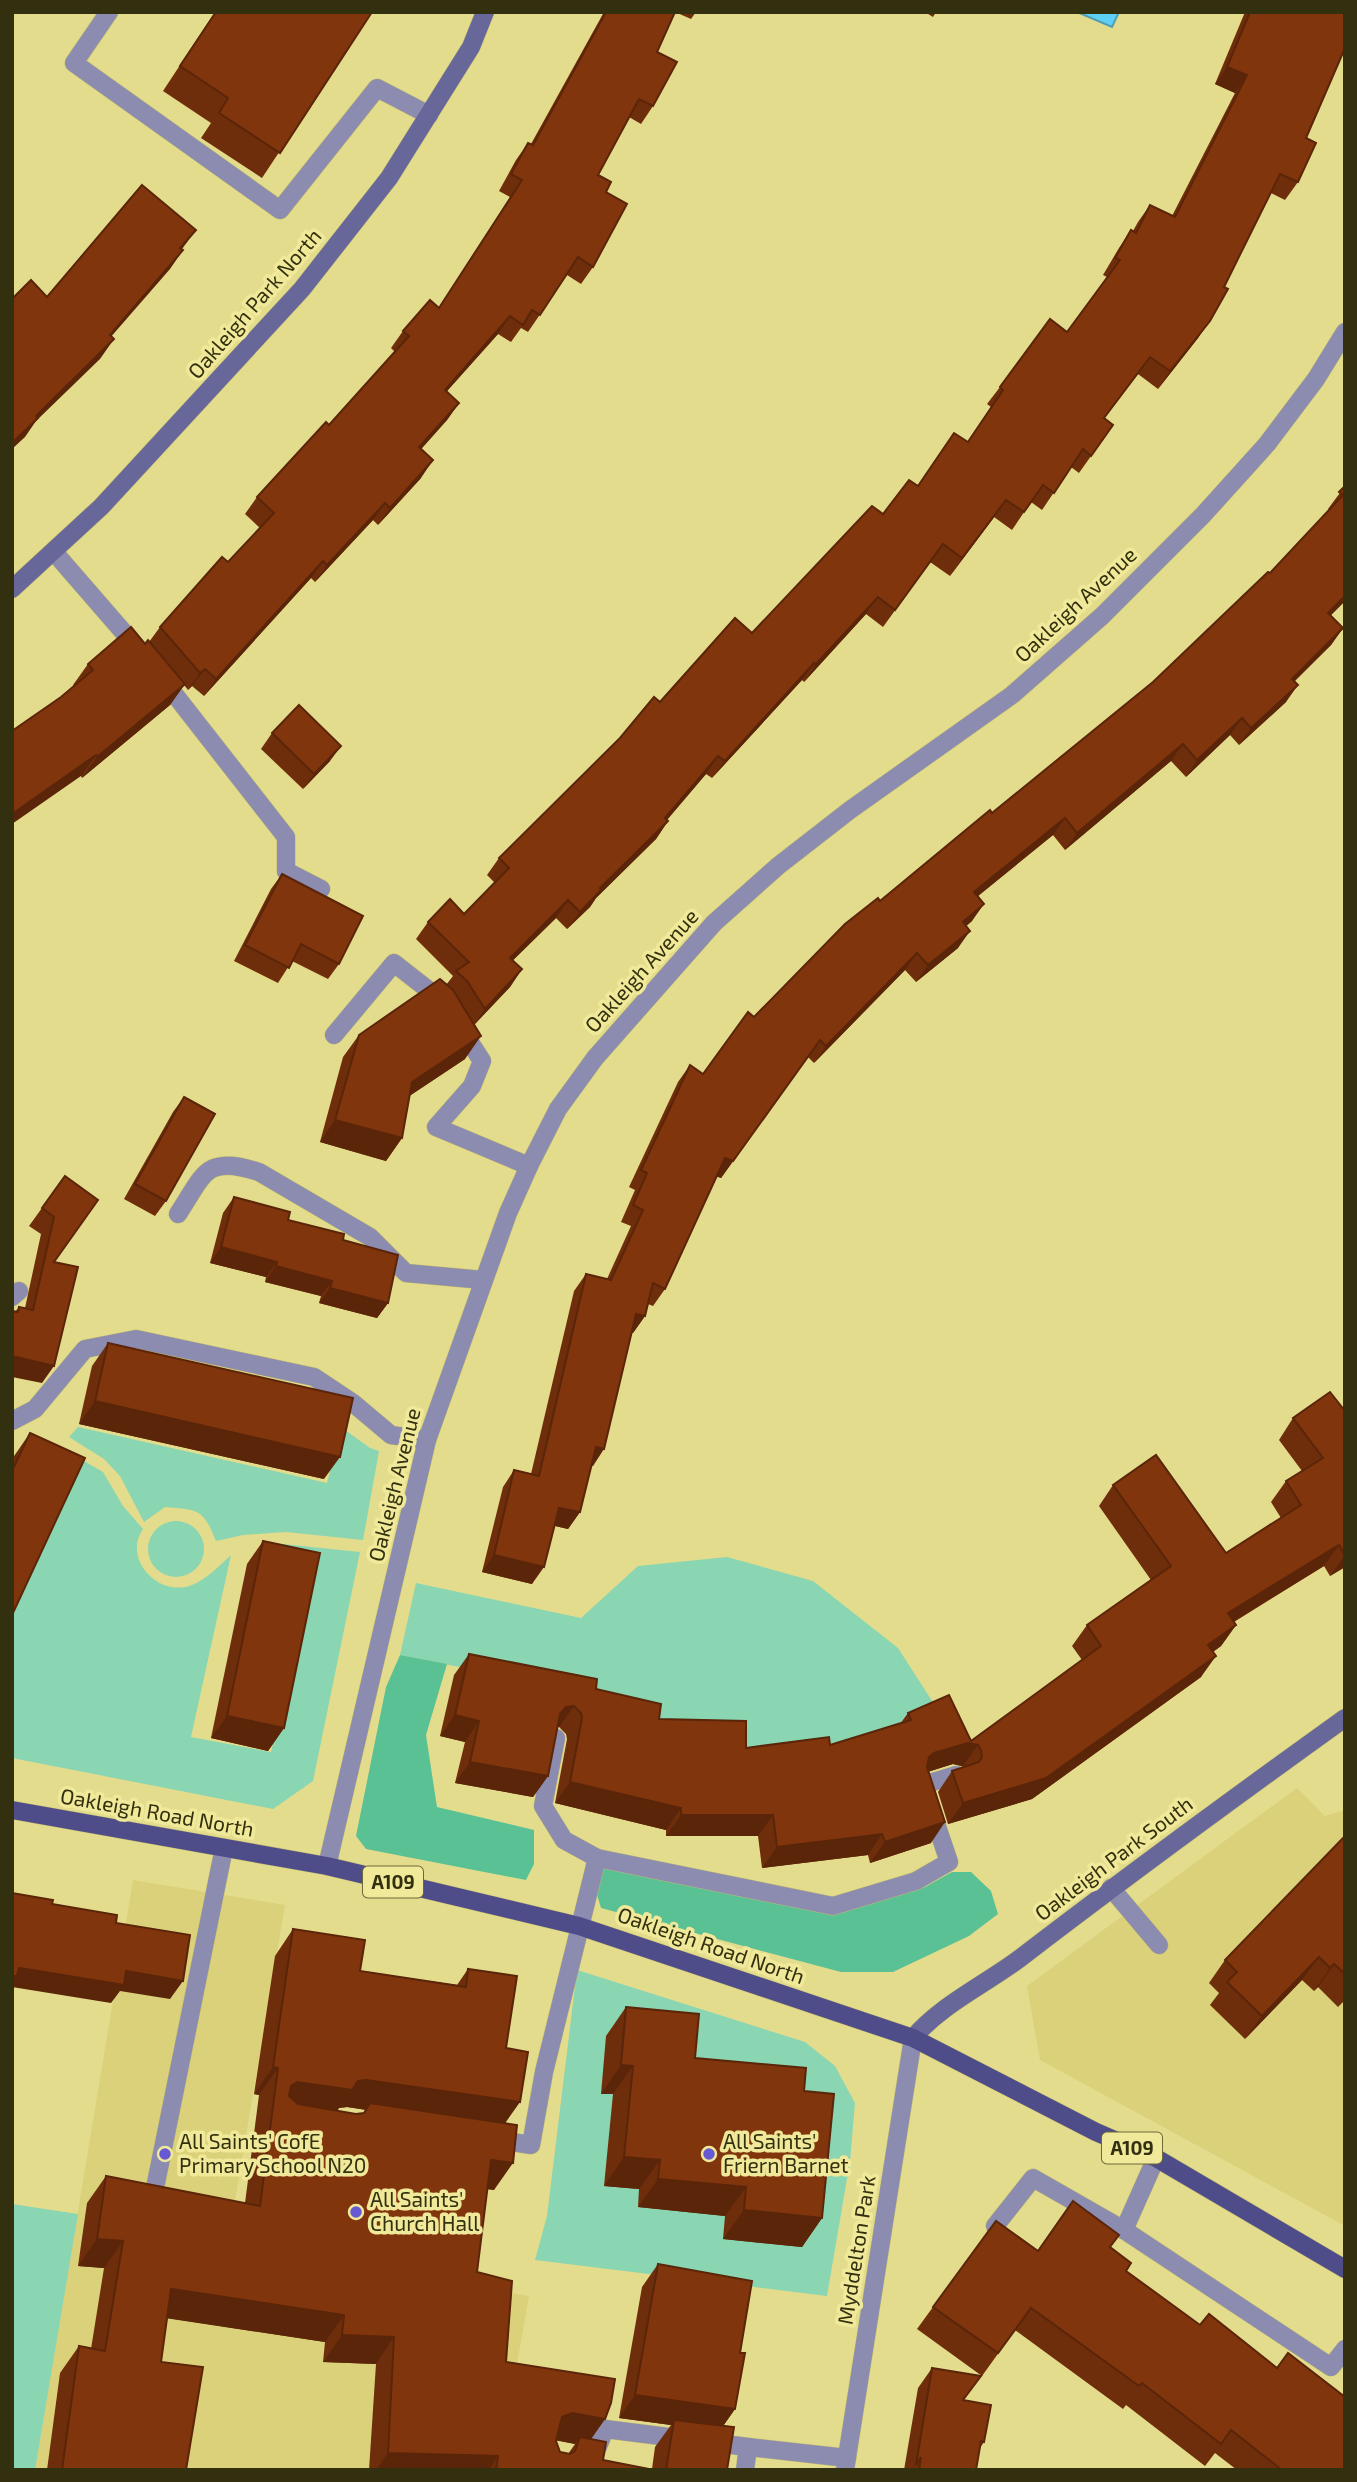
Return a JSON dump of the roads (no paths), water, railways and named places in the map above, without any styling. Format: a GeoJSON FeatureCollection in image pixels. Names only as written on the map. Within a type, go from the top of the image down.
{"type":"FeatureCollection","features":[{"type":"Feature","properties":{"kind":"main road","name":"Oakleigh Road North"},"geometry":{"type":"LineString","coordinates":[[12,1810],[327,1866],[579,1926],[913,2038],[1097,2132],[1156,2158],[1345,2269]]}},
{"type":"Feature","properties":{"kind":"street"},"geometry":{"type":"LineString","coordinates":[[108,12],[74,63],[280,210],[377,88],[429,115]]}},
{"type":"Feature","properties":{"kind":"street","name":"Oakleigh Park North"},"geometry":{"type":"LineString","coordinates":[[12,589],[101,507],[302,289],[389,178],[471,47],[485,12]]}},
{"type":"Feature","properties":{"kind":"street","name":"Oakleigh Avenue"},"geometry":{"type":"LineString","coordinates":[[327,1866],[427,1440],[508,1213],[558,1109],[595,1058],[715,923],[778,866],[850,810],[1012,695],[1102,616],[1203,515],[1268,444],[1317,379],[1345,332]]}},
{"type":"Feature","properties":{"kind":"street"},"geometry":{"type":"LineString","coordinates":[[54,552],[182,701],[286,837],[286,871],[321,889]]}},
{"type":"Feature","properties":{"kind":"street"},"geometry":{"type":"LineString","coordinates":[[334,1035],[394,963],[446,1004],[482,1061],[472,1086],[436,1127],[529,1166]]}},
{"type":"Feature","properties":{"kind":"street"},"geometry":{"type":"LineString","coordinates":[[178,1214],[206,1172],[220,1165],[240,1166],[259,1172],[370,1237],[406,1273],[483,1280]]}},
{"type":"Feature","properties":{"kind":"street"},"geometry":{"type":"LineString","coordinates":[[12,1421],[35,1409],[85,1349],[136,1339],[314,1377],[353,1403],[391,1435],[427,1440]]}},
{"type":"Feature","properties":{"kind":"street","name":"Oakleigh Park South"},"geometry":{"type":"LineString","coordinates":[[913,2038],[927,2021],[997,1975],[1111,1888],[1345,1718]]}},
{"type":"Feature","properties":{"kind":"street"},"geometry":{"type":"LineString","coordinates":[[556,1738],[543,1806],[564,1840],[597,1858],[833,1906],[916,1881],[949,1861],[923,1786],[956,1774]]}},
{"type":"Feature","properties":{"kind":"street"},"geometry":{"type":"LineString","coordinates":[[156,2183],[224,1848]]}},
{"type":"Feature","properties":{"kind":"street"},"geometry":{"type":"LineString","coordinates":[[483,2138],[531,2145],[544,2072],[597,1858]]}},
{"type":"Feature","properties":{"kind":"street"},"geometry":{"type":"LineString","coordinates":[[1111,1888],[1159,1945]]}},
{"type":"Feature","properties":{"kind":"street","name":"Myddelton Park"},"geometry":{"type":"LineString","coordinates":[[846,2464],[913,2038]]}},
{"type":"Feature","properties":{"kind":"street"},"geometry":{"type":"LineString","coordinates":[[1124,2230],[1156,2158]]}},
{"type":"Feature","properties":{"kind":"street"},"geometry":{"type":"LineString","coordinates":[[995,2226],[1033,2178],[1124,2230],[1331,2367],[1345,2349]]}},
{"type":"Feature","properties":{"kind":"street"},"geometry":{"type":"LineString","coordinates":[[572,2455],[593,2459],[605,2429],[748,2447],[846,2464]]}},
{"type":"Feature","properties":{"kind":"street"},"geometry":{"type":"LineString","coordinates":[[745,2470],[748,2447]]}},
{"type":"Feature","properties":{"kind":"water"},"geometry":{"type":"Polygon","coordinates":[[[1077,12],[1119,12],[1112,27],[1077,12]]]}},
{"type":"Feature","properties":{"kind":"place","name":"All Saints' CofE Primary School N20"},"geometry":{"type":"Point","coordinates":[165,2154]}},
{"type":"Feature","properties":{"kind":"place","name":"All Saints' Friern Barnet"},"geometry":{"type":"Point","coordinates":[709,2154]}},
{"type":"Feature","properties":{"kind":"place","name":"All Saints' Church Hall"},"geometry":{"type":"Point","coordinates":[356,2212]}}]}
